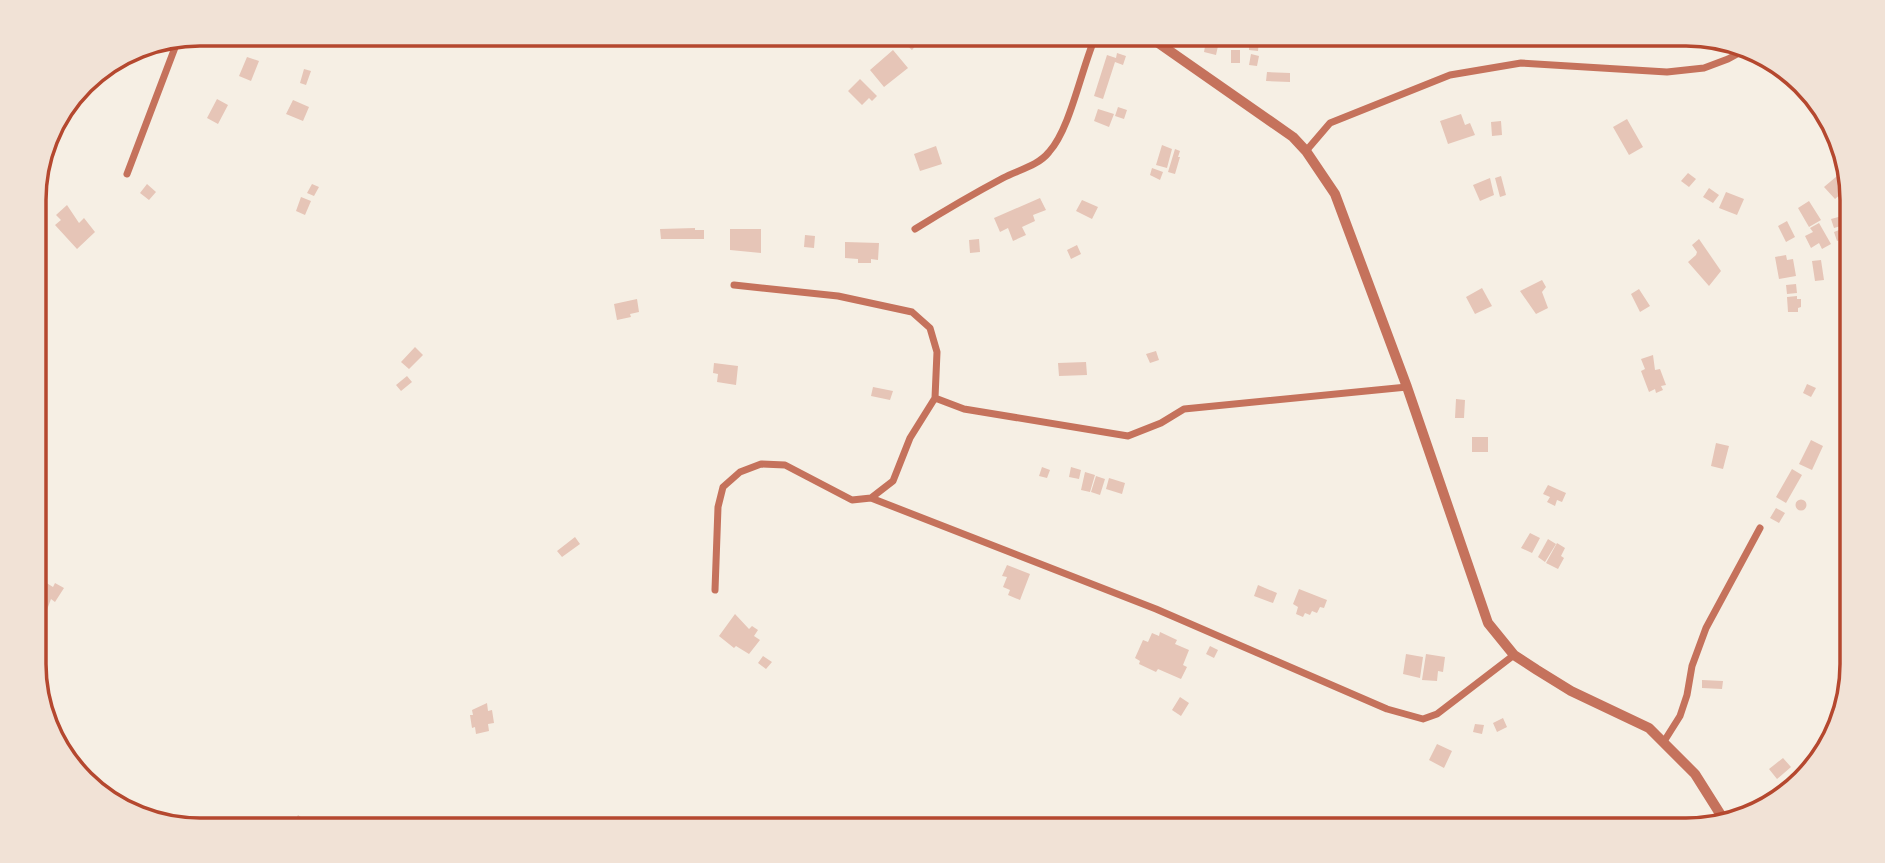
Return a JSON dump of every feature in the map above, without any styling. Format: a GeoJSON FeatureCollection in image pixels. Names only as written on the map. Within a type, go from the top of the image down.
{"type":"FeatureCollection","features":[{"type":"Feature","properties":{"kind":"street"},"geometry":{"type":"LineString","coordinates":[[915,229],[961,200],[1015,171],[1039,162],[1050,152],[1060,136],[1092,46]]}},
{"type":"Feature","properties":{"kind":"street"},"geometry":{"type":"LineString","coordinates":[[1162,46],[1293,137],[1306,150],[1335,194],[1407,387],[1488,623],[1514,655],[1571,691],[1649,728],[1695,774],[1720,814]]}},
{"type":"Feature","properties":{"kind":"street"},"geometry":{"type":"LineString","coordinates":[[127,174],[175,47]]}},
{"type":"Feature","properties":{"kind":"street"},"geometry":{"type":"LineString","coordinates":[[1306,150],[1330,123],[1450,75],[1521,63],[1667,72],[1704,68],[1736,54]]}},
{"type":"Feature","properties":{"kind":"street"},"geometry":{"type":"LineString","coordinates":[[734,285],[838,296],[912,312],[930,328],[937,352],[935,398],[910,438],[893,481],[871,498]]}},
{"type":"Feature","properties":{"kind":"street"},"geometry":{"type":"LineString","coordinates":[[935,398],[964,409],[1128,436],[1161,423],[1184,409],[1407,387]]}},
{"type":"Feature","properties":{"kind":"street"},"geometry":{"type":"LineString","coordinates":[[715,590],[718,506],[723,487],[740,472],[761,464],[785,465],[852,500],[871,498],[1156,609],[1387,709],[1423,719],[1437,714],[1514,655]]}},
{"type":"Feature","properties":{"kind":"street"},"geometry":{"type":"LineString","coordinates":[[1663,743],[1680,716],[1692,666],[1706,628],[1760,528]]}},
{"type":"Feature","properties":{"kind":"building"},"geometry":{"type":"Polygon","coordinates":[[[1205,46],[1218,46],[1216,55],[1204,52],[1205,46]]]}},
{"type":"Feature","properties":{"kind":"building"},"geometry":{"type":"Polygon","coordinates":[[[1249,46],[1258,46],[1258,51],[1249,50],[1249,46]]]}},
{"type":"Feature","properties":{"kind":"building"},"geometry":{"type":"Polygon","coordinates":[[[893,50],[908,68],[884,87],[870,70],[893,50]]]}},
{"type":"Feature","properties":{"kind":"building"},"geometry":{"type":"Polygon","coordinates":[[[1231,50],[1240,50],[1240,63],[1231,63],[1231,50]]]}},
{"type":"Feature","properties":{"kind":"building"},"geometry":{"type":"Polygon","coordinates":[[[1117,53],[1126,56],[1123,65],[1115,62],[1103,99],[1094,96],[1107,55],[1116,58],[1117,53]]]}},
{"type":"Feature","properties":{"kind":"building"},"geometry":{"type":"Polygon","coordinates":[[[1251,54],[1259,56],[1257,66],[1249,65],[1251,54]]]}},
{"type":"Feature","properties":{"kind":"building"},"geometry":{"type":"Polygon","coordinates":[[[247,57],[259,61],[251,81],[239,76],[247,57]]]}},
{"type":"Feature","properties":{"kind":"building"},"geometry":{"type":"Polygon","coordinates":[[[304,69],[311,71],[306,85],[300,83],[304,69]]]}},
{"type":"Feature","properties":{"kind":"building"},"geometry":{"type":"Polygon","coordinates":[[[1267,72],[1290,73],[1290,82],[1266,81],[1267,72]]]}},
{"type":"Feature","properties":{"kind":"building"},"geometry":{"type":"Polygon","coordinates":[[[860,79],[877,96],[872,101],[869,98],[862,105],[848,91],[860,79]]]}},
{"type":"Feature","properties":{"kind":"building"},"geometry":{"type":"Polygon","coordinates":[[[217,99],[228,105],[218,124],[207,118],[217,99]]]}},
{"type":"Feature","properties":{"kind":"building"},"geometry":{"type":"Polygon","coordinates":[[[293,100],[309,107],[303,121],[286,114],[293,100]]]}},
{"type":"Feature","properties":{"kind":"building"},"geometry":{"type":"Polygon","coordinates":[[[1118,107],[1127,110],[1124,119],[1115,116],[1118,107]]]}},
{"type":"Feature","properties":{"kind":"building"},"geometry":{"type":"Polygon","coordinates":[[[1098,109],[1114,114],[1109,127],[1094,121],[1098,109]]]}},
{"type":"Feature","properties":{"kind":"building"},"geometry":{"type":"Polygon","coordinates":[[[1461,114],[1465,125],[1470,123],[1475,135],[1448,144],[1440,121],[1461,114]]]}},
{"type":"Feature","properties":{"kind":"building"},"geometry":{"type":"Polygon","coordinates":[[[1627,119],[1643,147],[1629,155],[1613,127],[1627,119]]]}},
{"type":"Feature","properties":{"kind":"building"},"geometry":{"type":"Polygon","coordinates":[[[1501,121],[1502,135],[1492,136],[1491,122],[1501,121]]]}},
{"type":"Feature","properties":{"kind":"building"},"geometry":{"type":"Polygon","coordinates":[[[1162,145],[1172,149],[1167,168],[1156,165],[1162,145]]]}},
{"type":"Feature","properties":{"kind":"building"},"geometry":{"type":"Polygon","coordinates":[[[936,146],[942,164],[920,171],[914,154],[936,146]]]}},
{"type":"Feature","properties":{"kind":"building"},"geometry":{"type":"Polygon","coordinates":[[[1175,149],[1180,151],[1180,157],[1175,174],[1168,172],[1175,149]]]}},
{"type":"Feature","properties":{"kind":"building"},"geometry":{"type":"Polygon","coordinates":[[[1152,168],[1163,172],[1160,180],[1150,175],[1152,168]]]}},
{"type":"Feature","properties":{"kind":"building"},"geometry":{"type":"Polygon","coordinates":[[[1688,173],[1696,179],[1689,187],[1681,181],[1688,173]]]}},
{"type":"Feature","properties":{"kind":"building"},"geometry":{"type":"Polygon","coordinates":[[[1501,176],[1506,195],[1500,197],[1495,178],[1501,176]]]}},
{"type":"Feature","properties":{"kind":"building"},"geometry":{"type":"Polygon","coordinates":[[[1837,176],[1840,195],[1835,199],[1824,187],[1837,176]]]}},
{"type":"Feature","properties":{"kind":"building"},"geometry":{"type":"Polygon","coordinates":[[[1490,178],[1494,195],[1480,201],[1473,185],[1490,178]]]}},
{"type":"Feature","properties":{"kind":"building"},"geometry":{"type":"Polygon","coordinates":[[[147,184],[156,192],[149,200],[140,193],[147,184]]]}},
{"type":"Feature","properties":{"kind":"building"},"geometry":{"type":"Polygon","coordinates":[[[312,184],[319,187],[314,196],[307,193],[312,184]]]}},
{"type":"Feature","properties":{"kind":"building"},"geometry":{"type":"Polygon","coordinates":[[[1709,188],[1719,195],[1713,203],[1703,197],[1709,188]]]}},
{"type":"Feature","properties":{"kind":"building"},"geometry":{"type":"Polygon","coordinates":[[[1726,192],[1744,199],[1737,215],[1719,208],[1726,192]]]}},
{"type":"Feature","properties":{"kind":"building"},"geometry":{"type":"Polygon","coordinates":[[[301,197],[311,201],[305,215],[296,211],[301,197]]]}},
{"type":"Feature","properties":{"kind":"building"},"geometry":{"type":"Polygon","coordinates":[[[1040,198],[1046,210],[1033,215],[1035,221],[1022,227],[1026,235],[1013,241],[1008,228],[1000,232],[994,218],[1040,198]]]}},
{"type":"Feature","properties":{"kind":"building"},"geometry":{"type":"Polygon","coordinates":[[[1082,200],[1098,207],[1092,219],[1076,211],[1082,200]]]}},
{"type":"Feature","properties":{"kind":"building"},"geometry":{"type":"Polygon","coordinates":[[[1809,201],[1821,220],[1809,227],[1798,208],[1809,201]]]}},
{"type":"Feature","properties":{"kind":"building"},"geometry":{"type":"Polygon","coordinates":[[[67,205],[79,223],[84,218],[95,232],[77,249],[55,225],[61,220],[56,215],[67,205]]]}},
{"type":"Feature","properties":{"kind":"building"},"geometry":{"type":"Polygon","coordinates":[[[1840,217],[1840,226],[1834,228],[1831,219],[1840,217]]]}},
{"type":"Feature","properties":{"kind":"building"},"geometry":{"type":"Polygon","coordinates":[[[1787,221],[1795,237],[1786,242],[1778,226],[1787,221]]]}},
{"type":"Feature","properties":{"kind":"building"},"geometry":{"type":"Polygon","coordinates":[[[1819,223],[1831,244],[1822,249],[1819,243],[1811,248],[1805,236],[1813,232],[1810,228],[1819,223]]]}},
{"type":"Feature","properties":{"kind":"building"},"geometry":{"type":"Polygon","coordinates":[[[660,229],[704,230],[704,239],[661,239],[660,229]]]}},
{"type":"Feature","properties":{"kind":"building"},"geometry":{"type":"Polygon","coordinates":[[[730,229],[761,229],[761,253],[730,250],[730,229]]]}},
{"type":"Feature","properties":{"kind":"building"},"geometry":{"type":"Polygon","coordinates":[[[1840,230],[1840,240],[1837,241],[1834,232],[1840,230]]]}},
{"type":"Feature","properties":{"kind":"building"},"geometry":{"type":"Polygon","coordinates":[[[805,235],[815,236],[814,248],[804,247],[805,235]]]}},
{"type":"Feature","properties":{"kind":"building"},"geometry":{"type":"Polygon","coordinates":[[[979,239],[980,252],[970,253],[969,240],[979,239]]]}},
{"type":"Feature","properties":{"kind":"building"},"geometry":{"type":"Polygon","coordinates":[[[1699,239],[1721,271],[1709,286],[1688,262],[1696,255],[1692,245],[1699,239]]]}},
{"type":"Feature","properties":{"kind":"building"},"geometry":{"type":"Polygon","coordinates":[[[845,242],[879,243],[878,260],[858,263],[858,259],[845,258],[845,242]]]}},
{"type":"Feature","properties":{"kind":"building"},"geometry":{"type":"Polygon","coordinates":[[[1077,245],[1081,254],[1071,259],[1067,250],[1077,245]]]}},
{"type":"Feature","properties":{"kind":"building"},"geometry":{"type":"Polygon","coordinates":[[[1786,255],[1787,260],[1793,259],[1796,276],[1779,279],[1775,257],[1786,255]]]}},
{"type":"Feature","properties":{"kind":"building"},"geometry":{"type":"Polygon","coordinates":[[[1821,260],[1824,280],[1815,281],[1812,261],[1821,260]]]}},
{"type":"Feature","properties":{"kind":"building"},"geometry":{"type":"Polygon","coordinates":[[[1542,280],[1546,287],[1542,292],[1548,308],[1536,314],[1520,291],[1542,280]]]}},
{"type":"Feature","properties":{"kind":"building"},"geometry":{"type":"Polygon","coordinates":[[[1796,284],[1797,293],[1787,294],[1786,285],[1796,284]]]}},
{"type":"Feature","properties":{"kind":"building"},"geometry":{"type":"Polygon","coordinates":[[[1482,288],[1492,306],[1475,314],[1466,297],[1482,288]]]}},
{"type":"Feature","properties":{"kind":"building"},"geometry":{"type":"Polygon","coordinates":[[[1639,289],[1650,306],[1640,312],[1631,294],[1639,289]]]}},
{"type":"Feature","properties":{"kind":"building"},"geometry":{"type":"Polygon","coordinates":[[[1797,296],[1797,299],[1801,299],[1801,307],[1798,312],[1788,312],[1787,297],[1797,296]]]}},
{"type":"Feature","properties":{"kind":"building"},"geometry":{"type":"Polygon","coordinates":[[[637,299],[639,312],[617,320],[614,304],[637,299]]]}},
{"type":"Feature","properties":{"kind":"building"},"geometry":{"type":"Polygon","coordinates":[[[415,347],[423,355],[409,369],[401,362],[415,347]]]}},
{"type":"Feature","properties":{"kind":"building"},"geometry":{"type":"Polygon","coordinates":[[[1156,351],[1159,360],[1150,363],[1146,354],[1156,351]]]}},
{"type":"Feature","properties":{"kind":"building"},"geometry":{"type":"Polygon","coordinates":[[[1653,355],[1655,370],[1660,369],[1666,385],[1661,386],[1663,390],[1656,393],[1655,389],[1649,392],[1641,371],[1645,369],[1641,359],[1653,355]]]}},
{"type":"Feature","properties":{"kind":"building"},"geometry":{"type":"Polygon","coordinates":[[[1086,362],[1087,375],[1059,376],[1058,363],[1086,362]]]}},
{"type":"Feature","properties":{"kind":"building"},"geometry":{"type":"Polygon","coordinates":[[[714,363],[738,366],[736,385],[717,382],[718,374],[713,373],[714,363]]]}},
{"type":"Feature","properties":{"kind":"building"},"geometry":{"type":"Polygon","coordinates":[[[407,376],[412,382],[401,391],[396,385],[407,376]]]}},
{"type":"Feature","properties":{"kind":"building"},"geometry":{"type":"Polygon","coordinates":[[[1807,384],[1816,388],[1811,397],[1803,393],[1807,384]]]}},
{"type":"Feature","properties":{"kind":"building"},"geometry":{"type":"Polygon","coordinates":[[[873,387],[893,391],[890,400],[871,396],[873,387]]]}},
{"type":"Feature","properties":{"kind":"building"},"geometry":{"type":"Polygon","coordinates":[[[1456,399],[1465,400],[1464,418],[1455,418],[1456,399]]]}},
{"type":"Feature","properties":{"kind":"building"},"geometry":{"type":"Polygon","coordinates":[[[1472,437],[1488,437],[1488,452],[1472,452],[1472,437]]]}},
{"type":"Feature","properties":{"kind":"building"},"geometry":{"type":"Polygon","coordinates":[[[1811,440],[1823,446],[1812,470],[1799,464],[1811,440]]]}},
{"type":"Feature","properties":{"kind":"building"},"geometry":{"type":"Polygon","coordinates":[[[1716,443],[1729,446],[1723,469],[1711,466],[1716,443]]]}},
{"type":"Feature","properties":{"kind":"building"},"geometry":{"type":"Polygon","coordinates":[[[1042,467],[1050,470],[1047,478],[1039,476],[1042,467]]]}},
{"type":"Feature","properties":{"kind":"building"},"geometry":{"type":"Polygon","coordinates":[[[1071,467],[1081,470],[1079,479],[1069,477],[1071,467]]]}},
{"type":"Feature","properties":{"kind":"building"},"geometry":{"type":"Polygon","coordinates":[[[1792,469],[1802,475],[1786,503],[1776,497],[1792,469]]]}},
{"type":"Feature","properties":{"kind":"building"},"geometry":{"type":"Polygon","coordinates":[[[1085,472],[1095,475],[1090,492],[1081,490],[1085,472]]]}},
{"type":"Feature","properties":{"kind":"building"},"geometry":{"type":"Polygon","coordinates":[[[1096,476],[1105,479],[1100,495],[1091,492],[1096,476]]]}},
{"type":"Feature","properties":{"kind":"building"},"geometry":{"type":"Polygon","coordinates":[[[1109,478],[1125,483],[1122,494],[1106,489],[1109,478]]]}},
{"type":"Feature","properties":{"kind":"building"},"geometry":{"type":"Polygon","coordinates":[[[1548,485],[1566,493],[1562,502],[1557,500],[1555,506],[1547,502],[1550,497],[1543,494],[1548,485]]]}},
{"type":"Feature","properties":{"kind":"building"},"geometry":{"type":"Polygon","coordinates":[[[1801,499],[1807,505],[1801,511],[1795,505],[1801,499]]]}},
{"type":"Feature","properties":{"kind":"building"},"geometry":{"type":"Polygon","coordinates":[[[1776,508],[1785,513],[1779,523],[1770,518],[1776,508]]]}},
{"type":"Feature","properties":{"kind":"building"},"geometry":{"type":"Polygon","coordinates":[[[1530,533],[1540,538],[1532,553],[1521,548],[1530,533]]]}},
{"type":"Feature","properties":{"kind":"building"},"geometry":{"type":"Polygon","coordinates":[[[575,537],[580,544],[562,557],[557,551],[575,537]]]}},
{"type":"Feature","properties":{"kind":"building"},"geometry":{"type":"Polygon","coordinates":[[[1548,539],[1556,544],[1545,562],[1538,557],[1548,539]]]}},
{"type":"Feature","properties":{"kind":"building"},"geometry":{"type":"Polygon","coordinates":[[[1557,543],[1565,548],[1561,556],[1564,558],[1558,569],[1546,563],[1557,543]]]}},
{"type":"Feature","properties":{"kind":"building"},"geometry":{"type":"Polygon","coordinates":[[[1007,565],[1030,574],[1020,600],[1008,595],[1010,590],[1003,587],[1007,577],[1002,576],[1007,565]]]}},
{"type":"Feature","properties":{"kind":"building"},"geometry":{"type":"Polygon","coordinates":[[[46,583],[53,587],[55,583],[64,588],[55,602],[51,599],[46,612],[46,583]]]}},
{"type":"Feature","properties":{"kind":"building"},"geometry":{"type":"Polygon","coordinates":[[[1258,585],[1277,593],[1273,603],[1254,596],[1258,585]]]}},
{"type":"Feature","properties":{"kind":"building"},"geometry":{"type":"Polygon","coordinates":[[[1299,589],[1327,600],[1324,608],[1320,607],[1317,613],[1312,611],[1310,615],[1305,613],[1303,617],[1296,614],[1298,607],[1293,604],[1299,589]]]}},
{"type":"Feature","properties":{"kind":"building"},"geometry":{"type":"Polygon","coordinates":[[[735,614],[749,629],[752,626],[758,630],[754,636],[760,640],[749,654],[736,646],[734,648],[719,636],[735,614]]]}},
{"type":"Feature","properties":{"kind":"building"},"geometry":{"type":"Polygon","coordinates":[[[1160,632],[1177,640],[1175,644],[1189,650],[1183,665],[1187,667],[1181,679],[1158,669],[1156,672],[1139,664],[1140,661],[1135,658],[1143,640],[1148,642],[1152,633],[1159,636],[1160,632]]]}},
{"type":"Feature","properties":{"kind":"building"},"geometry":{"type":"Polygon","coordinates":[[[1210,646],[1218,650],[1214,658],[1206,654],[1210,646]]]}},
{"type":"Feature","properties":{"kind":"building"},"geometry":{"type":"Polygon","coordinates":[[[1406,654],[1423,657],[1420,678],[1403,674],[1406,654]]]}},
{"type":"Feature","properties":{"kind":"building"},"geometry":{"type":"Polygon","coordinates":[[[1426,654],[1445,657],[1443,672],[1438,671],[1437,681],[1422,680],[1426,654]]]}},
{"type":"Feature","properties":{"kind":"building"},"geometry":{"type":"Polygon","coordinates":[[[763,656],[772,662],[766,669],[758,663],[763,656]]]}},
{"type":"Feature","properties":{"kind":"building"},"geometry":{"type":"Polygon","coordinates":[[[1702,680],[1723,681],[1722,689],[1702,688],[1702,680]]]}},
{"type":"Feature","properties":{"kind":"building"},"geometry":{"type":"Polygon","coordinates":[[[1180,697],[1189,703],[1181,716],[1172,710],[1180,697]]]}},
{"type":"Feature","properties":{"kind":"building"},"geometry":{"type":"Polygon","coordinates":[[[487,703],[488,711],[492,710],[494,723],[488,724],[489,731],[476,734],[470,715],[473,715],[472,710],[487,703]]]}},
{"type":"Feature","properties":{"kind":"building"},"geometry":{"type":"Polygon","coordinates":[[[1503,718],[1507,727],[1497,732],[1493,723],[1503,718]]]}},
{"type":"Feature","properties":{"kind":"building"},"geometry":{"type":"Polygon","coordinates":[[[1475,724],[1484,725],[1482,734],[1473,732],[1475,724]]]}},
{"type":"Feature","properties":{"kind":"building"},"geometry":{"type":"Polygon","coordinates":[[[1437,744],[1452,751],[1444,768],[1429,760],[1437,744]]]}},
{"type":"Feature","properties":{"kind":"building"},"geometry":{"type":"Polygon","coordinates":[[[1783,758],[1791,767],[1777,779],[1769,769],[1783,758]]]}}]}
